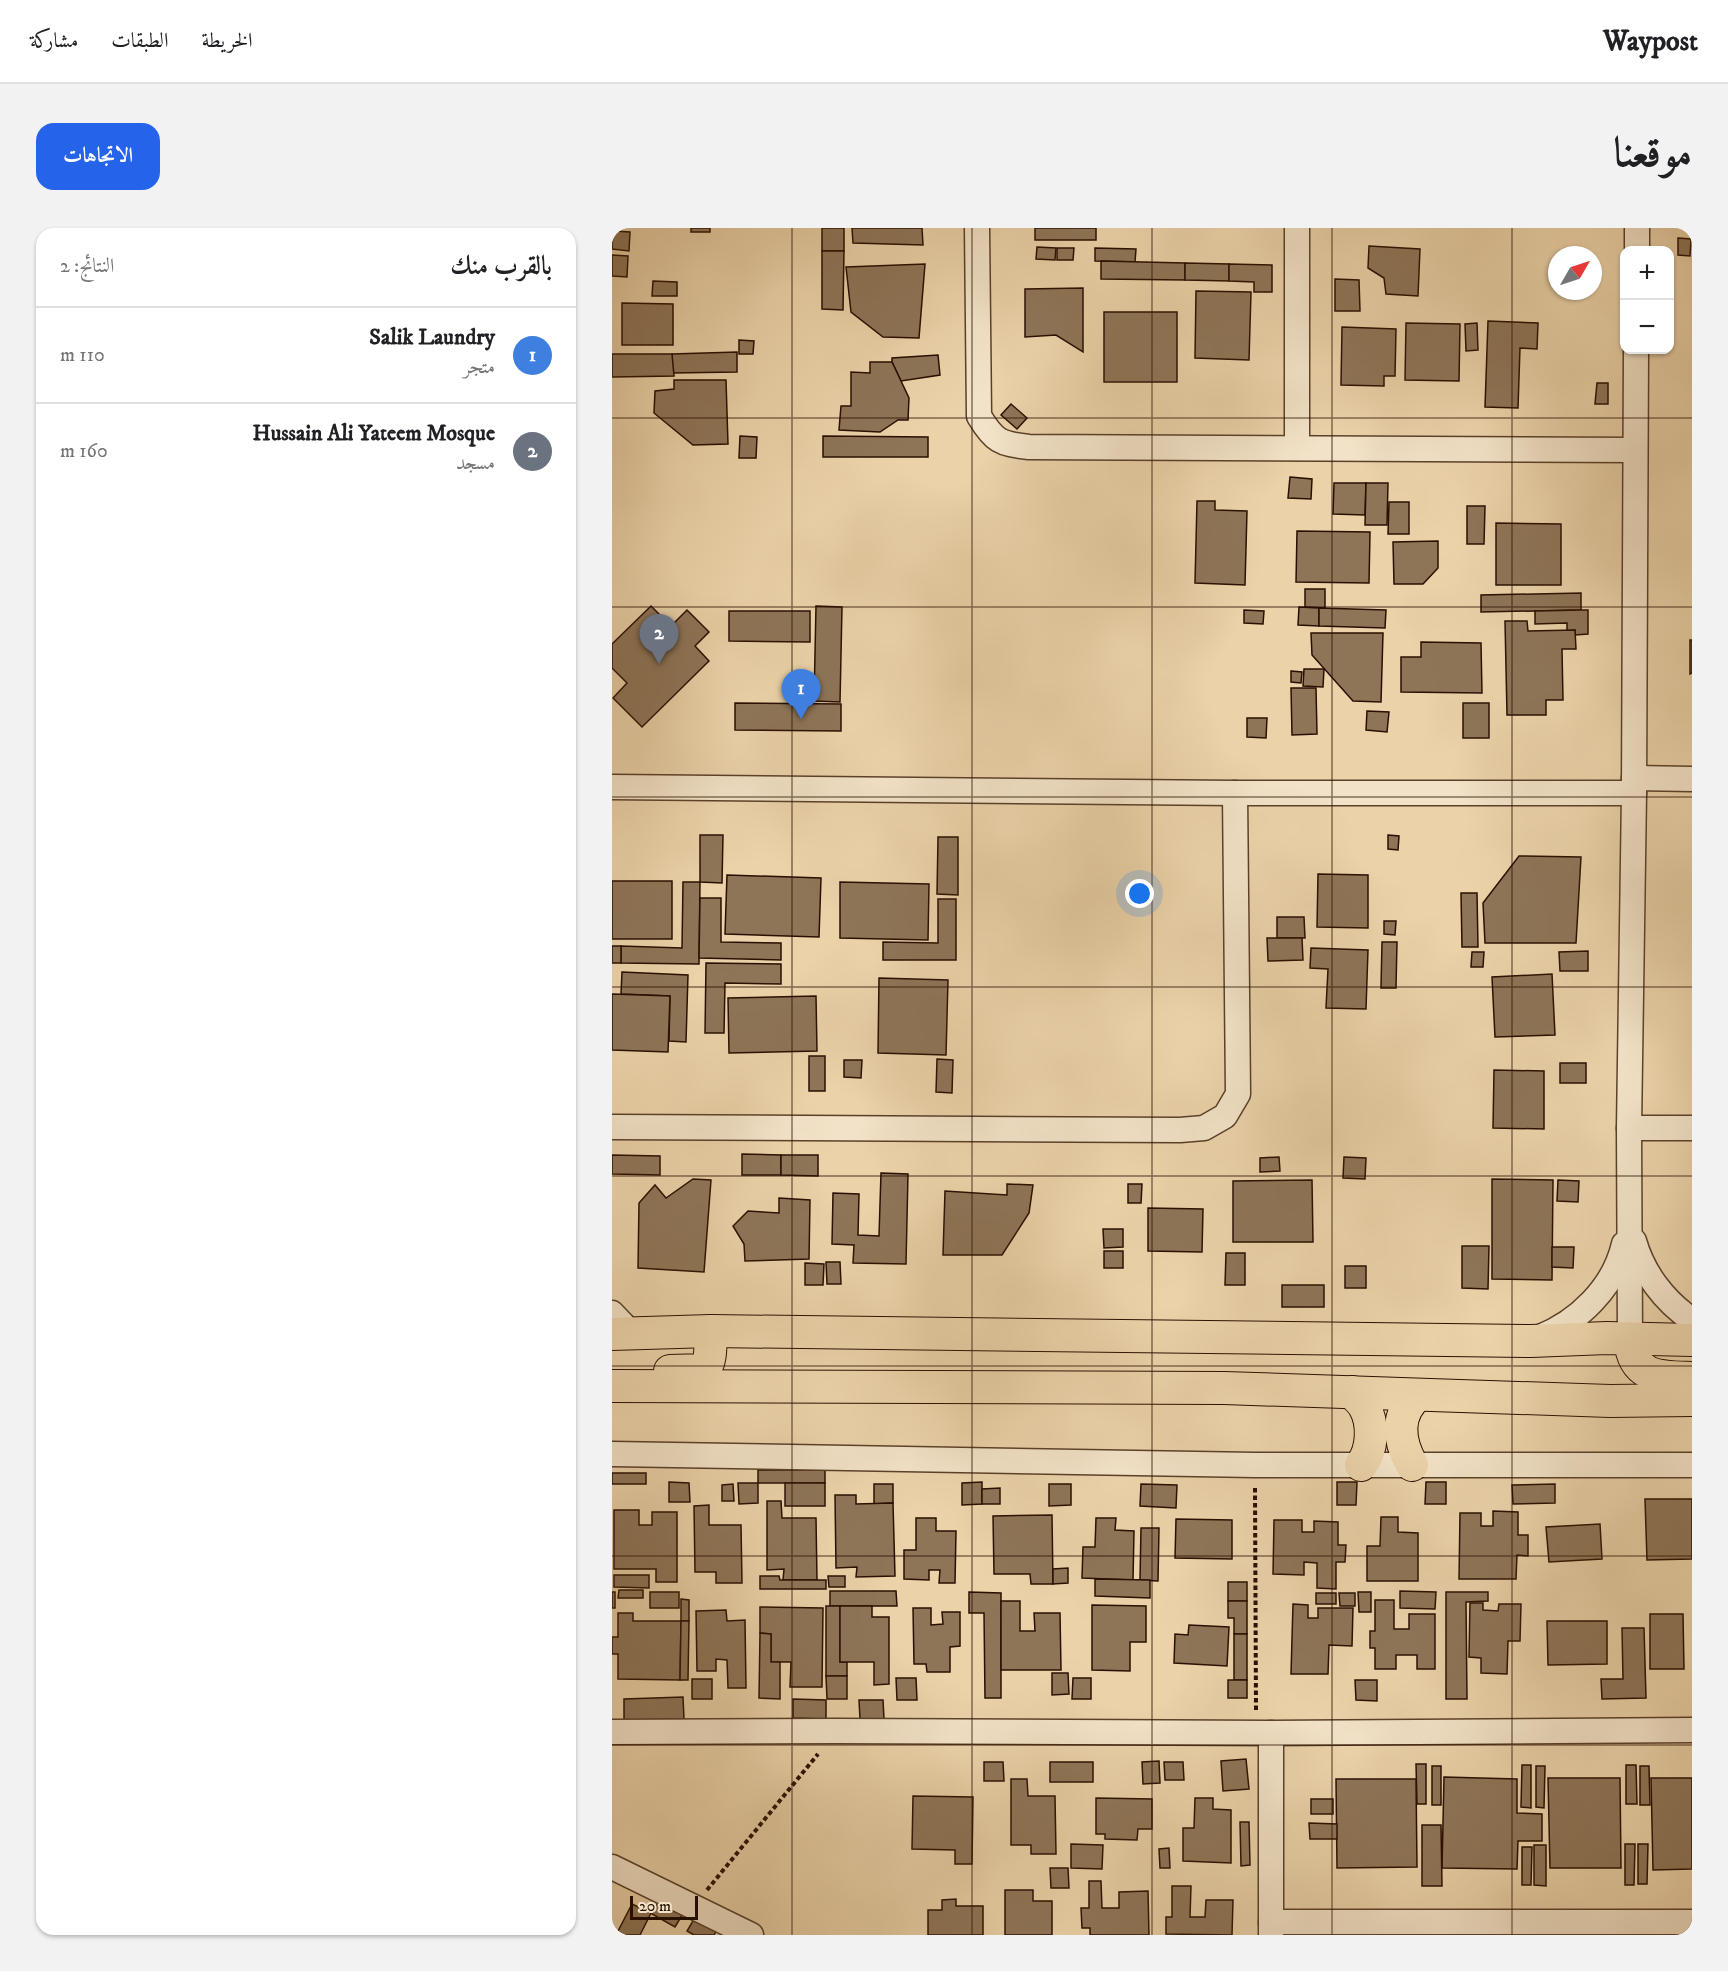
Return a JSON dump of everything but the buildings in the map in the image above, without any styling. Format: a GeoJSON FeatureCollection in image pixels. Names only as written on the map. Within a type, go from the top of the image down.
{"type":"FeatureCollection","features":[{"type":"Feature","properties":{"kind":"main road"},"geometry":{"type":"LineString","coordinates":[[619,1327],[711,1331],[1531,1341],[1692,1340]]}},
{"type":"Feature","properties":{"kind":"main road"},"geometry":{"type":"LineString","coordinates":[[612,1372],[704,1370],[708,1366],[711,1331]]}},
{"type":"Feature","properties":{"kind":"main road"},"geometry":{"type":"LineString","coordinates":[[1630,1339],[1631,1351],[1636,1362],[1644,1371],[1655,1376],[1692,1378]]}},
{"type":"Feature","properties":{"kind":"main road"},"geometry":{"type":"LineString","coordinates":[[612,1386],[1224,1388],[1610,1401],[1692,1400]]}},
{"type":"Feature","properties":{"kind":"main road"},"geometry":{"type":"LineString","coordinates":[[1352,1392],[1363,1404],[1370,1426],[1371,1443],[1368,1456],[1361,1465]]}},
{"type":"Feature","properties":{"kind":"main road"},"geometry":{"type":"LineString","coordinates":[[1412,1465],[1405,1452],[1400,1424],[1405,1410],[1418,1395]]}},
{"type":"Feature","properties":{"kind":"street"},"geometry":{"type":"LineString","coordinates":[[977,228],[979,416],[990,434],[1008,445],[1029,447],[1635,450]]}},
{"type":"Feature","properties":{"kind":"street"},"geometry":{"type":"LineString","coordinates":[[1297,228],[1297,448]]}},
{"type":"Feature","properties":{"kind":"street"},"geometry":{"type":"LineString","coordinates":[[1637,228],[1637,246]]}},
{"type":"Feature","properties":{"kind":"street"},"geometry":{"type":"LineString","coordinates":[[1630,1339],[1629,1128],[1634,785],[1636,354]]}},
{"type":"Feature","properties":{"kind":"street"},"geometry":{"type":"LineString","coordinates":[[612,787],[1235,793],[1634,785],[1692,779]]}},
{"type":"Feature","properties":{"kind":"street"},"geometry":{"type":"LineString","coordinates":[[612,1127],[1156,1130],[1204,1128],[1225,1116],[1238,1094],[1235,793]]}},
{"type":"Feature","properties":{"kind":"street"},"geometry":{"type":"LineString","coordinates":[[1629,1128],[1692,1128]]}},
{"type":"Feature","properties":{"kind":"street"},"geometry":{"type":"LineString","coordinates":[[1629,1224],[1638,1255],[1648,1274],[1660,1291],[1692,1320]]}},
{"type":"Feature","properties":{"kind":"street"},"geometry":{"type":"LineString","coordinates":[[1531,1341],[1553,1332],[1591,1303],[1609,1280],[1622,1253],[1629,1224]]}},
{"type":"Feature","properties":{"kind":"street"},"geometry":{"type":"LineString","coordinates":[[612,1454],[1255,1465],[1692,1466]]}},
{"type":"Feature","properties":{"kind":"street"},"geometry":{"type":"LineString","coordinates":[[612,1732],[1263,1733],[1692,1730]]}},
{"type":"Feature","properties":{"kind":"street"},"geometry":{"type":"LineString","coordinates":[[1263,1733],[1271,1929],[1692,1922]]}},
{"type":"Feature","properties":{"kind":"street"},"geometry":{"type":"LineString","coordinates":[[612,1867],[751,1935]]}},
{"type":"Feature","properties":{"kind":"path"},"geometry":{"type":"LineString","coordinates":[[1255,1465],[1263,1733]]}},
{"type":"Feature","properties":{"kind":"path"},"geometry":{"type":"LineString","coordinates":[[693,1907],[837,1731]]}},
{"type":"Feature","properties":{"kind":"place","name":"Hussain Ali Yateem Mosque"},"geometry":{"type":"Point","coordinates":[659,664]}},
{"type":"Feature","properties":{"kind":"place","name":"Salik Laundry"},"geometry":{"type":"Point","coordinates":[801,719]}}]}
